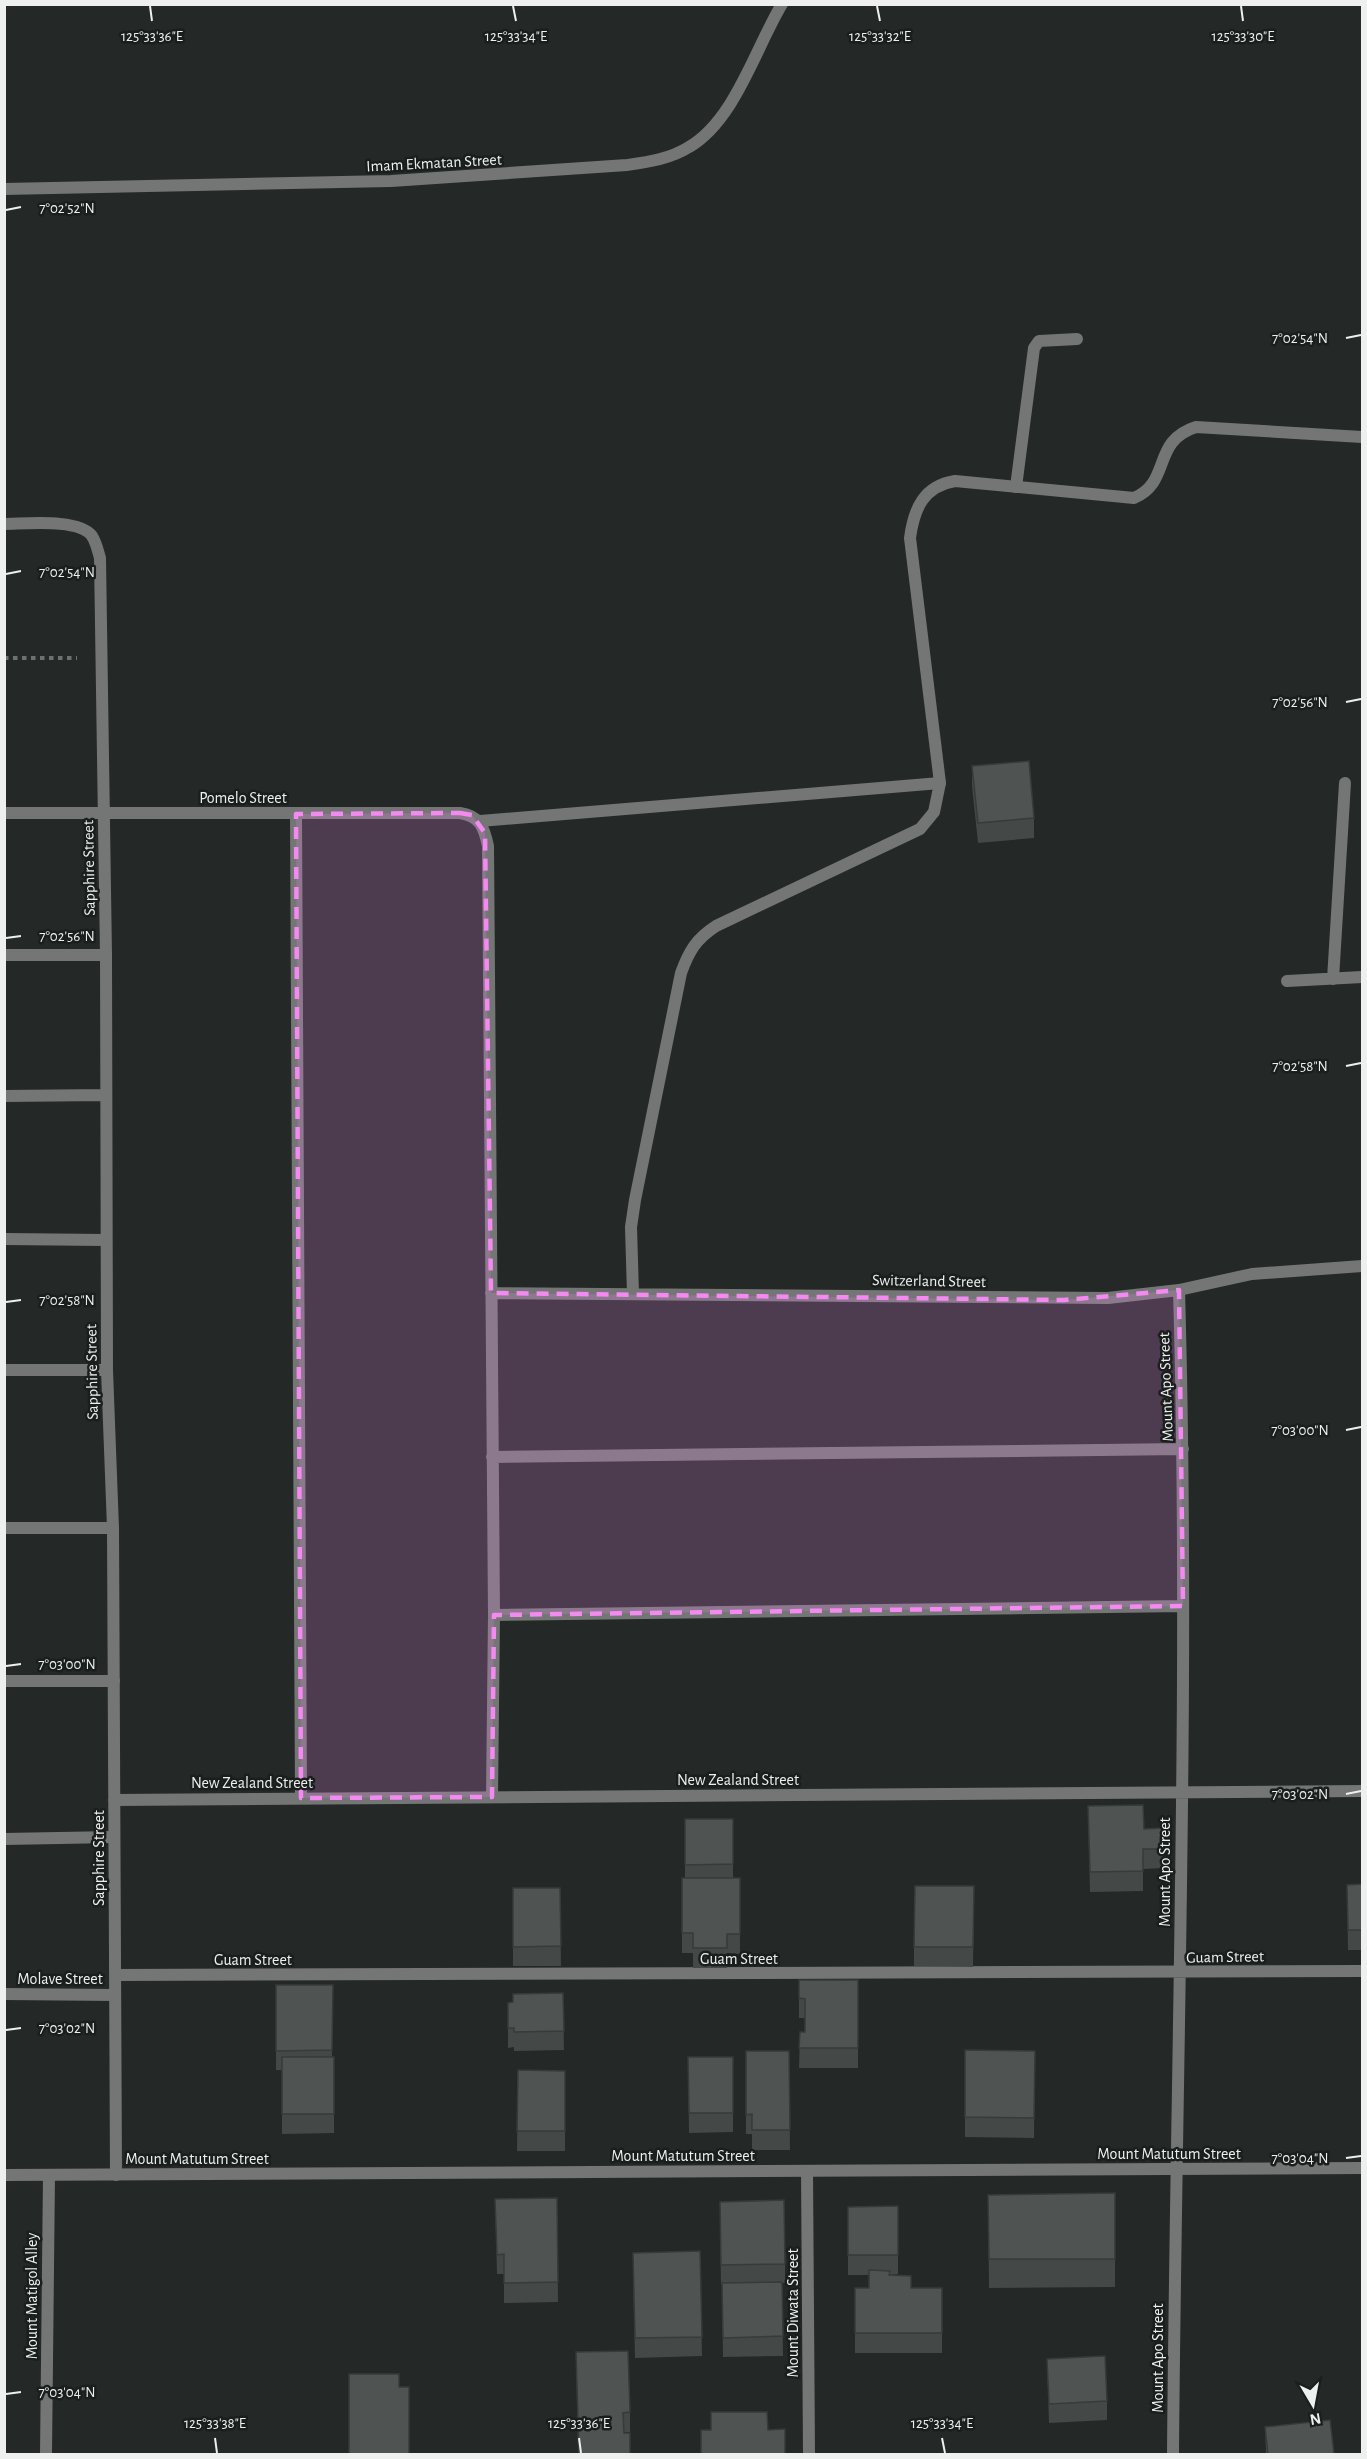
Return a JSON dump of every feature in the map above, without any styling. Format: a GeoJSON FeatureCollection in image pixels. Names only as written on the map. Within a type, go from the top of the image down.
{"type":"FeatureCollection","features":[{"type":"Feature","properties":{"kind":"street","name":"Imam Ekmatan Street"},"geometry":{"type":"LineString","coordinates":[[4,189],[392,182],[627,165],[662,159],[689,147],[711,130],[730,102],[782,4]]}},
{"type":"Feature","properties":{"kind":"street"},"geometry":{"type":"LineString","coordinates":[[1016,487],[1034,348],[1039,340],[1077,339]]}},
{"type":"Feature","properties":{"kind":"street"},"geometry":{"type":"LineString","coordinates":[[633,1294],[631,1237],[635,1200],[681,973],[689,950],[700,936],[716,926],[920,829],[934,812],[939,783],[911,560],[912,521],[929,490],[941,483],[955,481],[1134,498],[1147,493],[1155,481],[1171,441],[1181,432],[1196,427],[1362,438]]}},
{"type":"Feature","properties":{"kind":"street","name":"Sapphire Street"},"geometry":{"type":"LineString","coordinates":[[4,524],[70,524],[82,528],[91,535],[100,558],[106,955],[105,1240],[113,1528],[116,2175]]}},
{"type":"Feature","properties":{"kind":"street"},"geometry":{"type":"LineString","coordinates":[[492,1797],[494,1615],[488,846],[480,821],[939,783]]}},
{"type":"Feature","properties":{"kind":"street"},"geometry":{"type":"LineString","coordinates":[[1333,979],[1345,783]]}},
{"type":"Feature","properties":{"kind":"street","name":"Pomelo Street"},"geometry":{"type":"LineString","coordinates":[[4,813],[460,813],[472,815],[480,821]]}},
{"type":"Feature","properties":{"kind":"street"},"geometry":{"type":"LineString","coordinates":[[296,814],[301,1798]]}},
{"type":"Feature","properties":{"kind":"street"},"geometry":{"type":"LineString","coordinates":[[4,955],[106,955]]}},
{"type":"Feature","properties":{"kind":"street"},"geometry":{"type":"LineString","coordinates":[[1287,981],[1362,978]]}},
{"type":"Feature","properties":{"kind":"street"},"geometry":{"type":"LineString","coordinates":[[4,1096],[106,1095]]}},
{"type":"Feature","properties":{"kind":"street"},"geometry":{"type":"LineString","coordinates":[[4,1239],[105,1240]]}},
{"type":"Feature","properties":{"kind":"street","name":"Switzerland Street"},"geometry":{"type":"LineString","coordinates":[[491,1293],[1064,1300],[1108,1298],[1179,1290],[1252,1274],[1362,1266]]}},
{"type":"Feature","properties":{"kind":"street","name":"Mount Apo Street"},"geometry":{"type":"LineString","coordinates":[[1173,2454],[1183,1606],[1183,1449],[1179,1290]]}},
{"type":"Feature","properties":{"kind":"street"},"geometry":{"type":"LineString","coordinates":[[4,1370],[107,1370]]}},
{"type":"Feature","properties":{"kind":"street"},"geometry":{"type":"LineString","coordinates":[[492,1457],[1183,1449]]}},
{"type":"Feature","properties":{"kind":"street"},"geometry":{"type":"LineString","coordinates":[[4,1528],[113,1528]]}},
{"type":"Feature","properties":{"kind":"street"},"geometry":{"type":"LineString","coordinates":[[494,1615],[1183,1606]]}},
{"type":"Feature","properties":{"kind":"street"},"geometry":{"type":"LineString","coordinates":[[4,1681],[114,1681]]}},
{"type":"Feature","properties":{"kind":"street","name":"New Zealand Street"},"geometry":{"type":"LineString","coordinates":[[114,1800],[1362,1791]]}},
{"type":"Feature","properties":{"kind":"street"},"geometry":{"type":"LineString","coordinates":[[4,1839],[114,1837]]}},
{"type":"Feature","properties":{"kind":"street","name":"Guam Street"},"geometry":{"type":"LineString","coordinates":[[115,1975],[1362,1971]]}},
{"type":"Feature","properties":{"kind":"street","name":"Molave Street"},"geometry":{"type":"LineString","coordinates":[[4,1994],[115,1995]]}},
{"type":"Feature","properties":{"kind":"street","name":"Mount Matutum Street"},"geometry":{"type":"LineString","coordinates":[[4,2175],[1362,2168]]}},
{"type":"Feature","properties":{"kind":"street","name":"Mount Diwata Street"},"geometry":{"type":"LineString","coordinates":[[807,2171],[809,2454]]}},
{"type":"Feature","properties":{"kind":"street","name":"Mount Matigol Alley"},"geometry":{"type":"LineString","coordinates":[[46,2454],[49,2175]]}},
{"type":"Feature","properties":{"kind":"path"},"geometry":{"type":"LineString","coordinates":[[4,658],[102,657]]}},
{"type":"Feature","properties":{"kind":"highlighted area"},"geometry":{"type":"Polygon","coordinates":[[[460,813],[472,815],[485,833],[491,1293],[1064,1300],[1179,1290],[1183,1606],[494,1615],[492,1797],[301,1798],[296,814],[460,813]]]}},
{"type":"Feature","properties":{"kind":"building"},"geometry":{"type":"Polygon","coordinates":[[[1029,761],[1034,818],[978,823],[972,766],[1029,761]]]}},
{"type":"Feature","properties":{"kind":"building"},"geometry":{"type":"Polygon","coordinates":[[[1143,1805],[1144,1829],[1163,1828],[1164,1849],[1143,1849],[1143,1871],[1090,1872],[1088,1806],[1143,1805]]]}},
{"type":"Feature","properties":{"kind":"building"},"geometry":{"type":"Polygon","coordinates":[[[685,1819],[733,1819],[733,1864],[685,1865],[685,1819]]]}},
{"type":"Feature","properties":{"kind":"building"},"geometry":{"type":"Polygon","coordinates":[[[682,1878],[740,1878],[740,1934],[727,1934],[727,1948],[693,1948],[693,1933],[682,1933],[682,1878]]]}},
{"type":"Feature","properties":{"kind":"building"},"geometry":{"type":"Polygon","coordinates":[[[1362,1884],[1362,1930],[1348,1930],[1347,1885],[1362,1884]]]}},
{"type":"Feature","properties":{"kind":"building"},"geometry":{"type":"Polygon","coordinates":[[[915,1886],[974,1886],[973,1947],[914,1947],[915,1886]]]}},
{"type":"Feature","properties":{"kind":"building"},"geometry":{"type":"Polygon","coordinates":[[[513,1888],[560,1888],[561,1946],[513,1947],[513,1888]]]}},
{"type":"Feature","properties":{"kind":"building"},"geometry":{"type":"Polygon","coordinates":[[[799,1980],[858,1980],[858,2048],[799,2048],[800,2032],[805,2032],[805,1999],[799,1998],[799,1980]]]}},
{"type":"Feature","properties":{"kind":"building"},"geometry":{"type":"Polygon","coordinates":[[[276,1985],[333,1985],[332,2050],[276,2051],[276,1985]]]}},
{"type":"Feature","properties":{"kind":"building"},"geometry":{"type":"Polygon","coordinates":[[[563,1993],[564,2031],[514,2032],[514,2028],[508,2028],[508,2003],[513,2002],[513,1994],[563,1993]]]}},
{"type":"Feature","properties":{"kind":"building"},"geometry":{"type":"Polygon","coordinates":[[[965,2050],[1035,2051],[1034,2118],[965,2117],[965,2050]]]}},
{"type":"Feature","properties":{"kind":"building"},"geometry":{"type":"Polygon","coordinates":[[[746,2051],[789,2051],[790,2130],[752,2130],[752,2114],[746,2115],[746,2051]]]}},
{"type":"Feature","properties":{"kind":"building"},"geometry":{"type":"Polygon","coordinates":[[[282,2057],[334,2057],[334,2114],[282,2114],[282,2057]]]}},
{"type":"Feature","properties":{"kind":"building"},"geometry":{"type":"Polygon","coordinates":[[[688,2057],[733,2057],[733,2113],[689,2113],[688,2057]]]}},
{"type":"Feature","properties":{"kind":"building"},"geometry":{"type":"Polygon","coordinates":[[[518,2070],[565,2071],[565,2131],[517,2131],[518,2070]]]}},
{"type":"Feature","properties":{"kind":"building"},"geometry":{"type":"Polygon","coordinates":[[[1115,2193],[1115,2259],[989,2259],[988,2195],[1115,2193]]]}},
{"type":"Feature","properties":{"kind":"building"},"geometry":{"type":"Polygon","coordinates":[[[557,2198],[558,2282],[504,2283],[504,2254],[497,2255],[495,2199],[557,2198]]]}},
{"type":"Feature","properties":{"kind":"building"},"geometry":{"type":"Polygon","coordinates":[[[784,2200],[785,2264],[721,2265],[720,2202],[784,2200]]]}},
{"type":"Feature","properties":{"kind":"building"},"geometry":{"type":"Polygon","coordinates":[[[898,2206],[898,2255],[848,2255],[848,2207],[898,2206]]]}},
{"type":"Feature","properties":{"kind":"building"},"geometry":{"type":"Polygon","coordinates":[[[700,2251],[702,2337],[635,2338],[633,2253],[700,2251]]]}},
{"type":"Feature","properties":{"kind":"building"},"geometry":{"type":"Polygon","coordinates":[[[869,2270],[890,2271],[889,2275],[911,2276],[911,2288],[942,2288],[942,2333],[855,2333],[855,2288],[869,2288],[869,2270]]]}},
{"type":"Feature","properties":{"kind":"building"},"geometry":{"type":"Polygon","coordinates":[[[782,2282],[783,2336],[723,2338],[722,2283],[782,2282]]]}},
{"type":"Feature","properties":{"kind":"building"},"geometry":{"type":"Polygon","coordinates":[[[628,2351],[630,2412],[623,2413],[624,2433],[630,2433],[630,2454],[579,2454],[576,2352],[628,2351]]]}},
{"type":"Feature","properties":{"kind":"building"},"geometry":{"type":"Polygon","coordinates":[[[1105,2356],[1107,2401],[1049,2404],[1047,2359],[1105,2356]]]}},
{"type":"Feature","properties":{"kind":"building"},"geometry":{"type":"Polygon","coordinates":[[[349,2374],[399,2374],[399,2387],[409,2387],[409,2454],[349,2454],[349,2374]]]}},
{"type":"Feature","properties":{"kind":"building"},"geometry":{"type":"Polygon","coordinates":[[[711,2412],[767,2412],[768,2430],[785,2429],[785,2454],[701,2454],[701,2430],[711,2430],[711,2412]]]}},
{"type":"Feature","properties":{"kind":"building"},"geometry":{"type":"Polygon","coordinates":[[[1330,2420],[1334,2454],[1268,2454],[1265,2427],[1330,2420]]]}}]}
